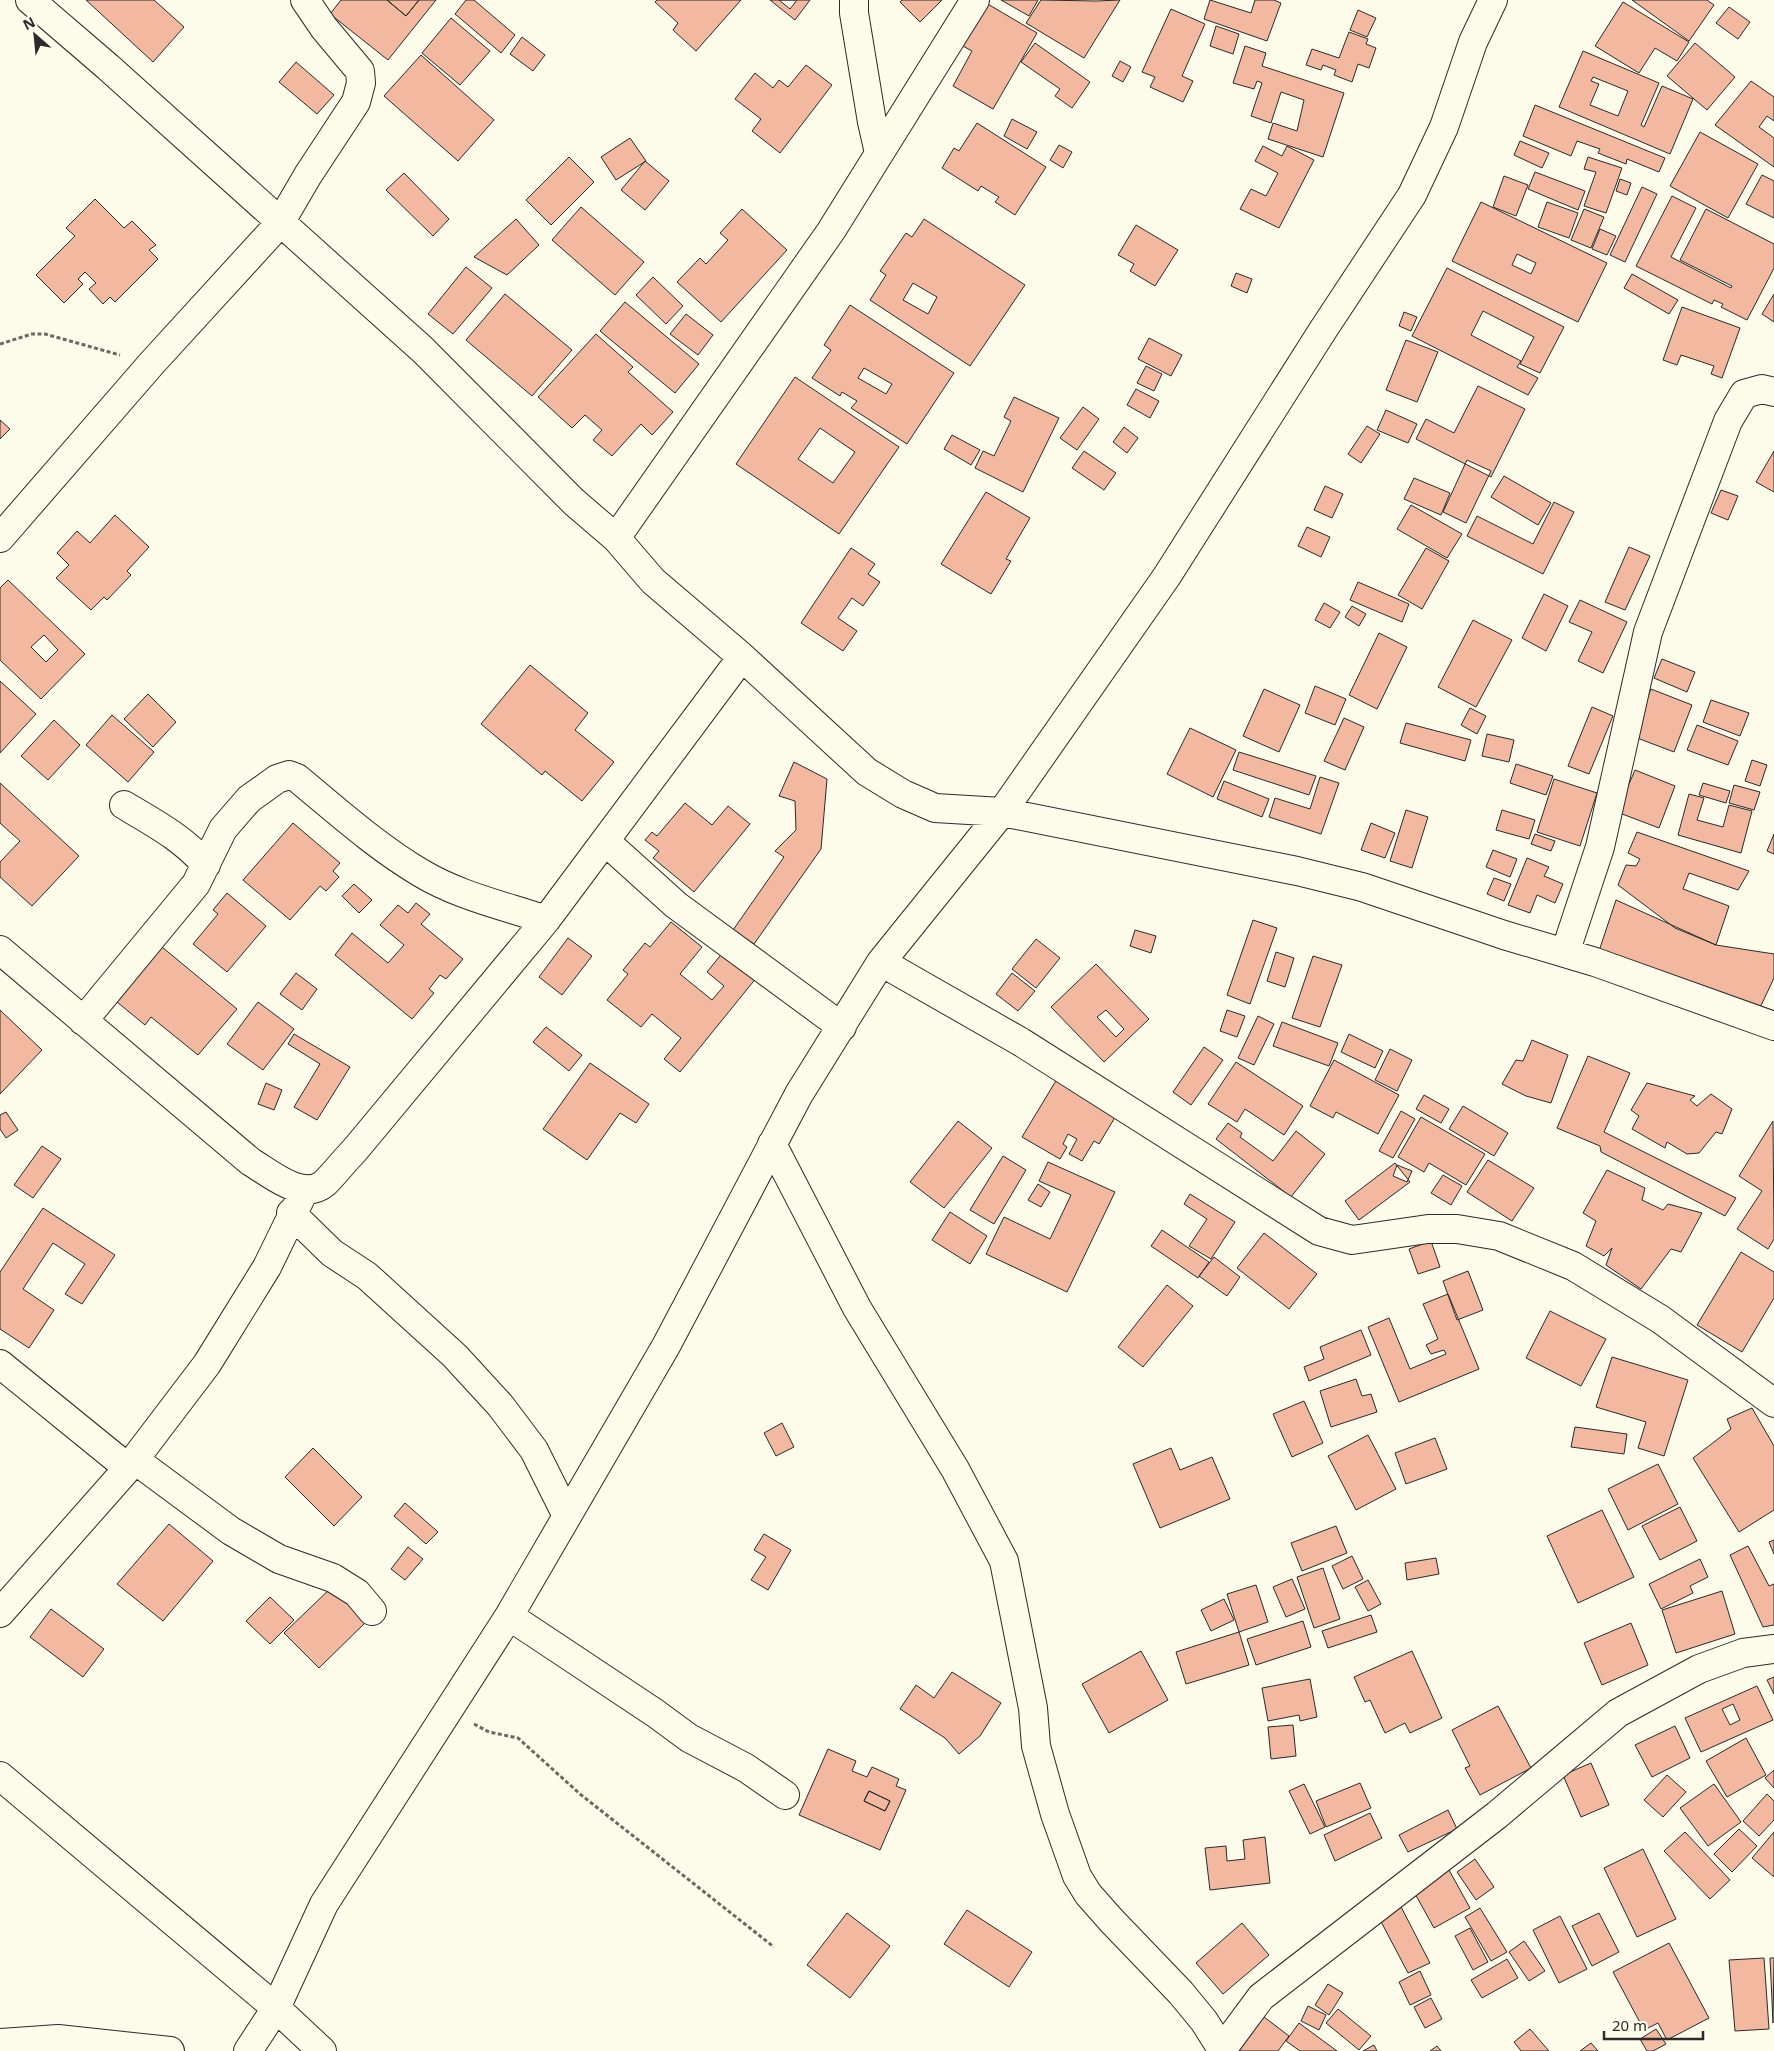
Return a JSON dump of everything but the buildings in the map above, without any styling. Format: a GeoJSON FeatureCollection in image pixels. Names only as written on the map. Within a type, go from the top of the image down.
{"type":"FeatureCollection","features":[{"type":"Feature","properties":{"kind":"street"},"geometry":{"type":"LineString","coordinates":[[30,0],[108,67],[423,350],[574,502],[616,538],[653,580],[742,657],[867,772],[903,794],[935,808],[1002,812],[1297,871],[1362,888],[1565,953],[1774,1026]]}},
{"type":"Feature","properties":{"kind":"street"},"geometry":{"type":"LineString","coordinates":[[0,538],[152,363],[280,223],[308,175],[356,102],[361,83],[358,66],[335,42],[305,0]]}},
{"type":"Feature","properties":{"kind":"street"},"geometry":{"type":"LineString","coordinates":[[854,0],[854,13],[879,153]]}},
{"type":"Feature","properties":{"kind":"street"},"geometry":{"type":"LineString","coordinates":[[616,538],[831,231],[974,0]]}},
{"type":"Feature","properties":{"kind":"street"},"geometry":{"type":"LineString","coordinates":[[248,2051],[276,2008],[324,1904],[509,1616],[666,1346],[799,1094],[881,962],[1002,812],[1167,576],[1323,330],[1412,195],[1444,127],[1473,42],[1493,0]]}},
{"type":"Feature","properties":{"kind":"street"},"geometry":{"type":"LineString","coordinates":[[1565,953],[1600,847],[1648,632],[1728,421],[1744,394],[1762,389],[1774,392]]}},
{"type":"Feature","properties":{"kind":"street"},"geometry":{"type":"LineString","coordinates":[[0,950],[252,1162],[293,1186],[305,1189],[324,1184],[354,1151],[546,920],[742,657]]}},
{"type":"Feature","properties":{"kind":"street"},"geometry":{"type":"LineString","coordinates":[[83,1021],[196,884],[223,829],[249,799],[277,779],[293,776],[386,850],[422,874],[447,886],[546,920]]}},
{"type":"Feature","properties":{"kind":"street"},"geometry":{"type":"LineString","coordinates":[[124,805],[176,836],[193,849],[206,865]]}},
{"type":"Feature","properties":{"kind":"street"},"geometry":{"type":"LineString","coordinates":[[605,841],[676,905],[842,1027]]}},
{"type":"Feature","properties":{"kind":"street"},"geometry":{"type":"LineString","coordinates":[[881,962],[1021,1042],[1319,1231],[1352,1240],[1428,1230],[1457,1229],[1499,1236],[1573,1266],[1660,1319],[1774,1403]]}},
{"type":"Feature","properties":{"kind":"street"},"geometry":{"type":"LineString","coordinates":[[772,1144],[857,1308],[955,1469],[1004,1561],[1033,1708],[1036,1746],[1055,1814],[1077,1876],[1088,1894],[1111,1920],[1181,1993],[1204,2021],[1222,2051],[1261,1997],[1497,1815],[1618,1714],[1699,1669],[1743,1653],[1774,1649]]}},
{"type":"Feature","properties":{"kind":"street"},"geometry":{"type":"LineString","coordinates":[[0,1613],[131,1464],[207,1364],[267,1267],[305,1189]]}},
{"type":"Feature","properties":{"kind":"street"},"geometry":{"type":"LineString","coordinates":[[292,1213],[332,1253],[366,1276],[447,1350],[500,1405],[534,1450],[566,1516]]}},
{"type":"Feature","properties":{"kind":"street"},"geometry":{"type":"LineString","coordinates":[[0,1364],[131,1464],[238,1536],[279,1559],[334,1578],[357,1593],[372,1611]]}},
{"type":"Feature","properties":{"kind":"street"},"geometry":{"type":"LineString","coordinates":[[509,1616],[655,1713],[689,1738],[746,1768],[785,1794]]}},
{"type":"Feature","properties":{"kind":"street"},"geometry":{"type":"LineString","coordinates":[[0,1776],[276,2008],[322,2051]]}},
{"type":"Feature","properties":{"kind":"street"},"geometry":{"type":"LineString","coordinates":[[0,2044],[58,2039],[170,2051]]}},
{"type":"Feature","properties":{"kind":"path"},"geometry":{"type":"LineString","coordinates":[[0,344],[32,334],[45,334],[152,363]]}},
{"type":"Feature","properties":{"kind":"path"},"geometry":{"type":"LineString","coordinates":[[451,1708],[488,1732],[518,1738],[580,1794],[774,1947]]}}]}
